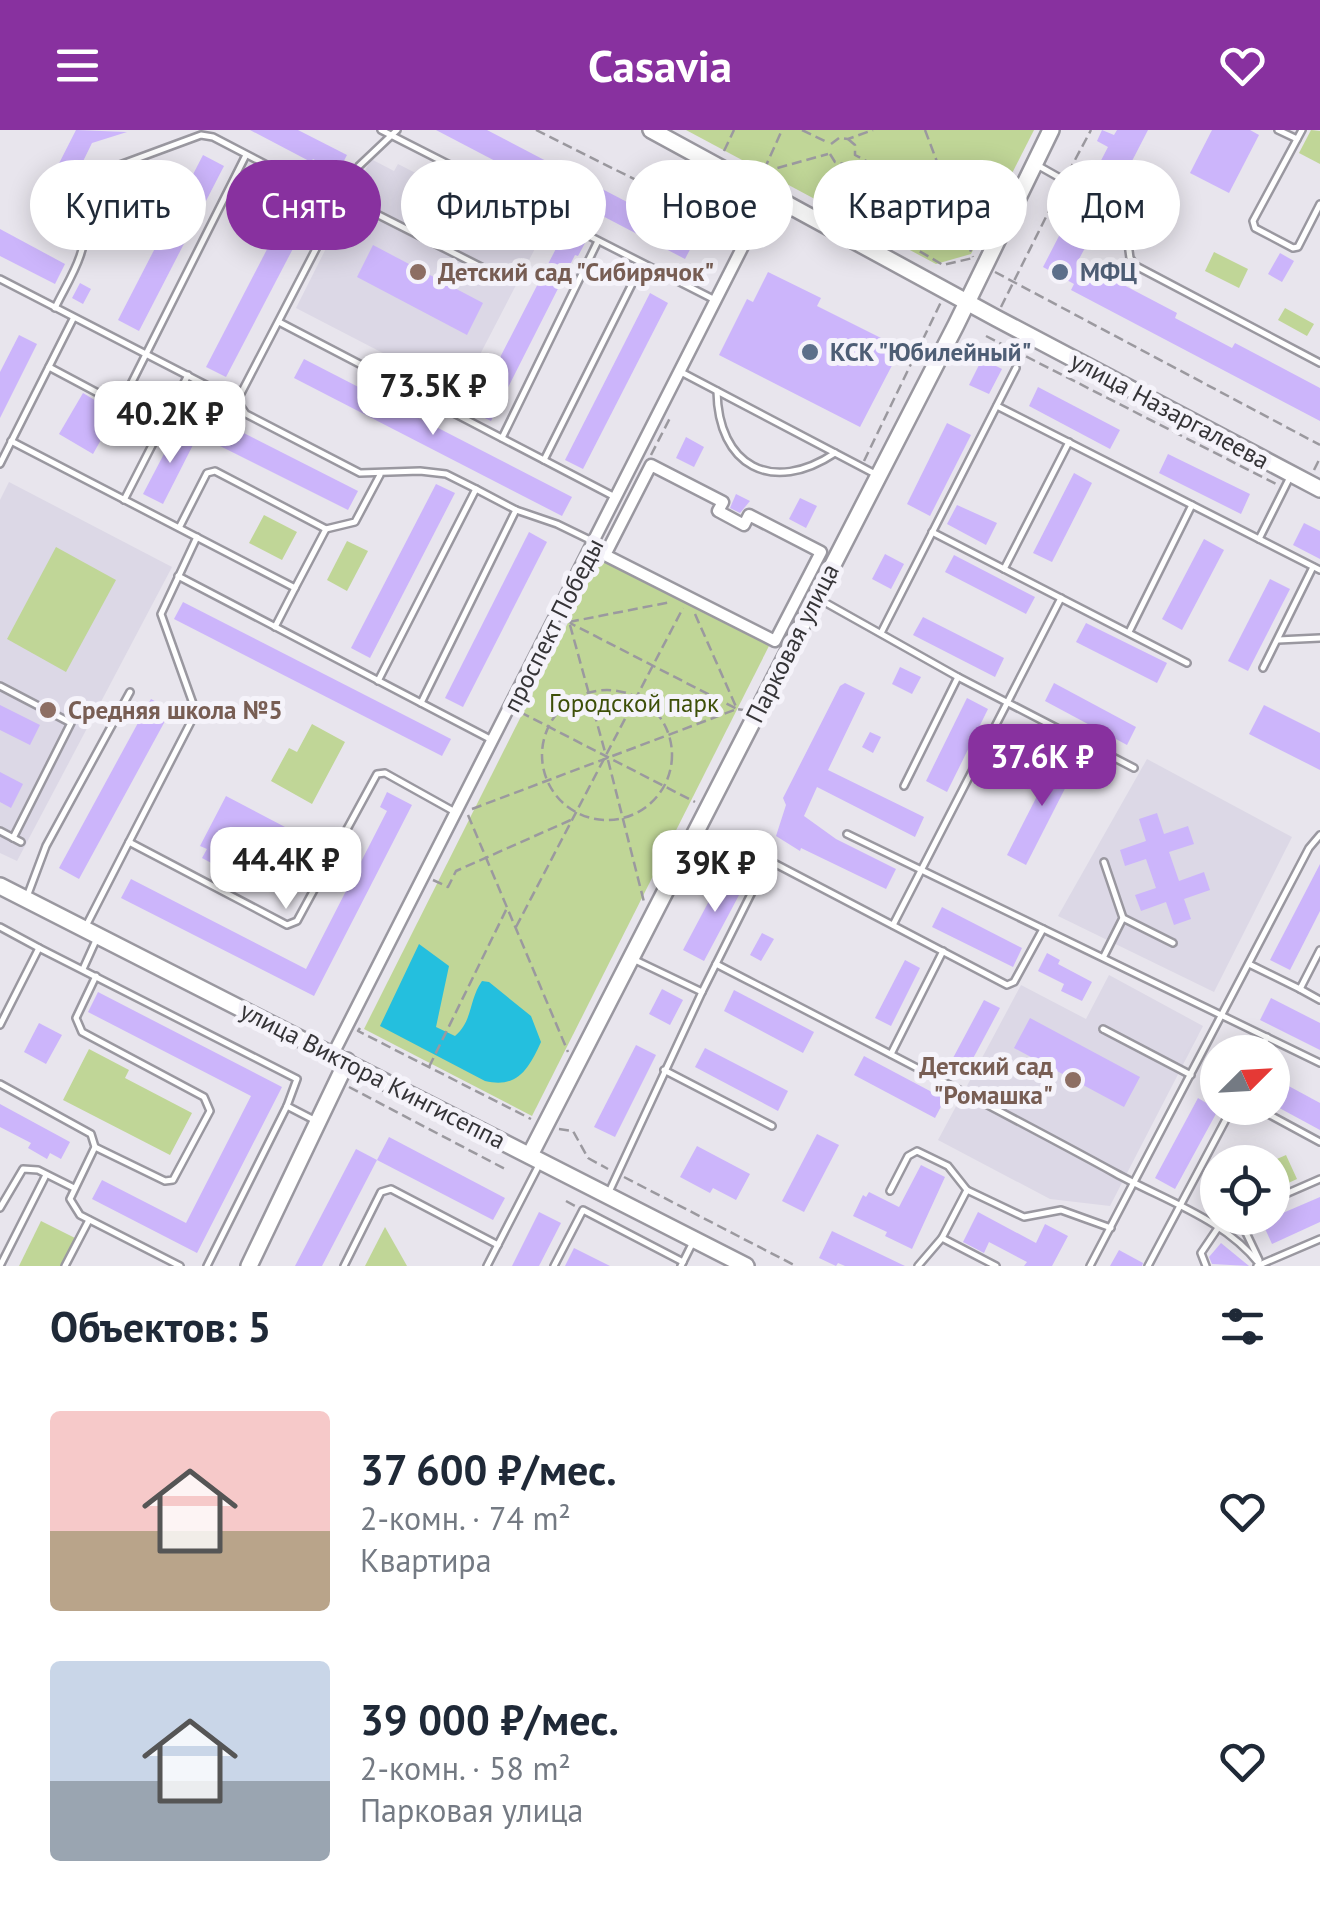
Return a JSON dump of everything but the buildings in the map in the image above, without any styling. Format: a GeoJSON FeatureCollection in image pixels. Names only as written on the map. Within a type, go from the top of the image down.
{"type":"FeatureCollection","features":[{"type":"Feature","properties":{"kind":"street","name":"улица Назаргалеева"},"geometry":{"type":"LineString","coordinates":[[652,130],[707,160]]}},
{"type":"Feature","properties":{"kind":"street","name":"Парковая улица"},"geometry":{"type":"LineString","coordinates":[[535,1158],[631,957],[816,597],[871,472],[966,301],[1050,130]]}},
{"type":"Feature","properties":{"kind":"street","name":"улица Назаргалеева"},"geometry":{"type":"LineString","coordinates":[[793,207],[1288,481],[1320,489]]}},
{"type":"Feature","properties":{"kind":"street","name":"проспект Победы"},"geometry":{"type":"LineString","coordinates":[[340,1057],[742,250]]}},
{"type":"Feature","properties":{"kind":"street"},"geometry":{"type":"LineString","coordinates":[[651,465],[723,502],[718,511],[744,525],[749,516],[821,552],[775,641],[605,555],[651,465]]}},
{"type":"Feature","properties":{"kind":"street","name":"улица Виктора Кингисеппа"},"geometry":{"type":"LineString","coordinates":[[0,886],[746,1266]]}},
{"type":"Feature","properties":{"kind":"street"},"geometry":{"type":"LineString","coordinates":[[249,1266],[338,1081],[340,1057]]}},
{"type":"Feature","properties":{"kind":"lane"},"geometry":{"type":"LineString","coordinates":[[380,130],[438,160]]}},
{"type":"Feature","properties":{"kind":"lane"},"geometry":{"type":"LineString","coordinates":[[364,160],[397,130]]}},
{"type":"Feature","properties":{"kind":"lane"},"geometry":{"type":"LineString","coordinates":[[1278,130],[1297,139]]}},
{"type":"Feature","properties":{"kind":"lane"},"geometry":{"type":"LineString","coordinates":[[1302,130],[1253,222],[1256,228],[1298,247],[1320,204]]}},
{"type":"Feature","properties":{"kind":"lane"},"geometry":{"type":"LineString","coordinates":[[55,308],[80,258],[90,214],[109,172],[117,166],[202,135],[259,160]]}},
{"type":"Feature","properties":{"kind":"lane"},"geometry":{"type":"LineString","coordinates":[[49,367],[116,401],[125,396],[246,154]]}},
{"type":"Feature","properties":{"kind":"lane"},"geometry":{"type":"LineString","coordinates":[[1034,163],[1047,170]]}},
{"type":"Feature","properties":{"kind":"lane"},"geometry":{"type":"LineString","coordinates":[[381,219],[499,276]]}},
{"type":"Feature","properties":{"kind":"lane"},"geometry":{"type":"LineString","coordinates":[[606,245],[716,300]]}},
{"type":"Feature","properties":{"kind":"lane"},"geometry":{"type":"LineString","coordinates":[[238,402],[316,250]]}},
{"type":"Feature","properties":{"kind":"lane"},"geometry":{"type":"LineString","coordinates":[[502,438],[594,250]]}},
{"type":"Feature","properties":{"kind":"lane"},"geometry":{"type":"LineString","coordinates":[[1129,250],[1136,266],[1320,362]]}},
{"type":"Feature","properties":{"kind":"lane"},"geometry":{"type":"LineString","coordinates":[[544,460],[642,264]]}},
{"type":"Feature","properties":{"kind":"lane"},"geometry":{"type":"LineString","coordinates":[[0,279],[238,402],[246,414],[360,474],[446,474],[516,510],[595,543]]}},
{"type":"Feature","properties":{"kind":"lane"},"geometry":{"type":"LineString","coordinates":[[0,464],[74,318]]}},
{"type":"Feature","properties":{"kind":"lane"},"geometry":{"type":"LineString","coordinates":[[279,322],[617,498]]}},
{"type":"Feature","properties":{"kind":"lane"},"geometry":{"type":"LineString","coordinates":[[881,633],[1016,368]]}},
{"type":"Feature","properties":{"kind":"lane"},"geometry":{"type":"LineString","coordinates":[[681,372],[871,472]]}},
{"type":"Feature","properties":{"kind":"lane"},"geometry":{"type":"LineString","coordinates":[[124,500],[188,375]]}},
{"type":"Feature","properties":{"kind":"lane"},"geometry":{"type":"LineString","coordinates":[[717,391],[723,435],[747,463],[769,472],[792,474],[835,453]]}},
{"type":"Feature","properties":{"kind":"lane"},"geometry":{"type":"LineString","coordinates":[[997,406],[1317,569],[1263,668]]}},
{"type":"Feature","properties":{"kind":"lane"},"geometry":{"type":"LineString","coordinates":[[11,441],[295,588]]}},
{"type":"Feature","properties":{"kind":"lane"},"geometry":{"type":"LineString","coordinates":[[1004,569],[1069,442]]}},
{"type":"Feature","properties":{"kind":"lane"},"geometry":{"type":"LineString","coordinates":[[179,528],[207,473],[215,471],[326,529],[356,522],[380,474]]}},
{"type":"Feature","properties":{"kind":"lane"},"geometry":{"type":"LineString","coordinates":[[1259,539],[1288,481]]}},
{"type":"Feature","properties":{"kind":"lane"},"geometry":{"type":"LineString","coordinates":[[378,680],[476,489]]}},
{"type":"Feature","properties":{"kind":"lane"},"geometry":{"type":"LineString","coordinates":[[1128,633],[1192,505]]}},
{"type":"Feature","properties":{"kind":"lane"},"geometry":{"type":"LineString","coordinates":[[420,703],[516,510]]}},
{"type":"Feature","properties":{"kind":"lane"},"geometry":{"type":"LineString","coordinates":[[276,628],[326,529]]}},
{"type":"Feature","properties":{"kind":"lane"},"geometry":{"type":"LineString","coordinates":[[932,532],[1188,663]]}},
{"type":"Feature","properties":{"kind":"lane"},"geometry":{"type":"LineString","coordinates":[[82,969],[91,932],[129,842],[196,712],[162,614],[197,538]]}},
{"type":"Feature","properties":{"kind":"lane"},"geometry":{"type":"LineString","coordinates":[[178,576],[494,742]]}},
{"type":"Feature","properties":{"kind":"lane"},"geometry":{"type":"LineString","coordinates":[[816,597],[958,678],[1134,768]]}},
{"type":"Feature","properties":{"kind":"lane"},"geometry":{"type":"LineString","coordinates":[[893,925],[1061,598]]}},
{"type":"Feature","properties":{"kind":"lane"},"geometry":{"type":"LineString","coordinates":[[1277,640],[1320,638]]}},
{"type":"Feature","properties":{"kind":"lane"},"geometry":{"type":"LineString","coordinates":[[904,786],[958,678]]}},
{"type":"Feature","properties":{"kind":"lane"},"geometry":{"type":"LineString","coordinates":[[0,686],[72,723],[13,838]]}},
{"type":"Feature","properties":{"kind":"lane"},"geometry":{"type":"LineString","coordinates":[[26,899],[46,846],[130,692]]}},
{"type":"Feature","properties":{"kind":"lane"},"geometry":{"type":"LineString","coordinates":[[129,842],[287,925],[296,921],[377,774],[385,774],[465,812]]}},
{"type":"Feature","properties":{"kind":"lane"},"geometry":{"type":"LineString","coordinates":[[0,832],[21,842]]}},
{"type":"Feature","properties":{"kind":"lane"},"geometry":{"type":"LineString","coordinates":[[847,834],[1266,1035]]}},
{"type":"Feature","properties":{"kind":"lane"},"geometry":{"type":"LineString","coordinates":[[1090,1266],[1308,848],[1320,836]]}},
{"type":"Feature","properties":{"kind":"lane"},"geometry":{"type":"LineString","coordinates":[[1308,848],[1320,854]]}},
{"type":"Feature","properties":{"kind":"lane"},"geometry":{"type":"LineString","coordinates":[[608,1195],[664,1070],[768,860],[1007,985],[1014,982],[1043,929]]}},
{"type":"Feature","properties":{"kind":"lane"},"geometry":{"type":"LineString","coordinates":[[1104,862],[1123,918],[1173,943]]}},
{"type":"Feature","properties":{"kind":"lane"},"geometry":{"type":"LineString","coordinates":[[1104,956],[1123,918]]}},
{"type":"Feature","properties":{"kind":"lane"},"geometry":{"type":"LineString","coordinates":[[0,927],[292,1075],[297,1085],[207,1266]]}},
{"type":"Feature","properties":{"kind":"lane"},"geometry":{"type":"LineString","coordinates":[[0,1024],[39,948]]}},
{"type":"Feature","properties":{"kind":"lane"},"geometry":{"type":"LineString","coordinates":[[1300,990],[1320,950]]}},
{"type":"Feature","properties":{"kind":"lane"},"geometry":{"type":"LineString","coordinates":[[892,1054],[943,951]]}},
{"type":"Feature","properties":{"kind":"lane"},"geometry":{"type":"LineString","coordinates":[[631,957],[702,992]]}},
{"type":"Feature","properties":{"kind":"lane"},"geometry":{"type":"LineString","coordinates":[[716,964],[1200,1216]]}},
{"type":"Feature","properties":{"kind":"lane"},"geometry":{"type":"LineString","coordinates":[[1249,964],[1320,1000]]}},
{"type":"Feature","properties":{"kind":"lane"},"geometry":{"type":"LineString","coordinates":[[0,1084],[88,1130],[95,1147],[166,1181],[173,1180],[210,1111],[204,1097],[82,1032],[76,1018],[96,976]]}},
{"type":"Feature","properties":{"kind":"lane"},"geometry":{"type":"LineString","coordinates":[[1102,1029],[1192,1075]]}},
{"type":"Feature","properties":{"kind":"lane"},"geometry":{"type":"LineString","coordinates":[[1290,1047],[1320,1063]]}},
{"type":"Feature","properties":{"kind":"lane"},"geometry":{"type":"LineString","coordinates":[[664,1070],[772,1126]]}},
{"type":"Feature","properties":{"kind":"lane"},"geometry":{"type":"LineString","coordinates":[[287,1106],[318,1122]]}},
{"type":"Feature","properties":{"kind":"lane"},"geometry":{"type":"LineString","coordinates":[[1148,1266],[1223,1125]]}},
{"type":"Feature","properties":{"kind":"lane"},"geometry":{"type":"LineString","coordinates":[[1288,1125],[1320,1142]]}},
{"type":"Feature","properties":{"kind":"lane"},"geometry":{"type":"LineString","coordinates":[[95,1147],[74,1188],[70,1199],[73,1207],[89,1220],[180,1266]]}},
{"type":"Feature","properties":{"kind":"lane"},"geometry":{"type":"LineString","coordinates":[[890,1191],[908,1156],[917,1151],[948,1166],[967,1190],[1024,1217],[1061,1210],[1111,1228]]}},
{"type":"Feature","properties":{"kind":"lane"},"geometry":{"type":"LineString","coordinates":[[488,1266],[535,1158]]}},
{"type":"Feature","properties":{"kind":"lane"},"geometry":{"type":"LineString","coordinates":[[0,1208],[23,1168],[74,1188]]}},
{"type":"Feature","properties":{"kind":"lane"},"geometry":{"type":"LineString","coordinates":[[0,1266],[46,1174]]}},
{"type":"Feature","properties":{"kind":"lane"},"geometry":{"type":"LineString","coordinates":[[1290,1192],[1320,1178]]}},
{"type":"Feature","properties":{"kind":"lane"},"geometry":{"type":"LineString","coordinates":[[344,1266],[381,1192],[391,1188],[498,1245]]}},
{"type":"Feature","properties":{"kind":"lane"},"geometry":{"type":"LineString","coordinates":[[918,1266],[942,1238],[967,1190]]}},
{"type":"Feature","properties":{"kind":"lane"},"geometry":{"type":"LineString","coordinates":[[554,1266],[583,1210],[682,1264],[694,1239]]}},
{"type":"Feature","properties":{"kind":"lane"},"geometry":{"type":"LineString","coordinates":[[65,1266],[89,1220]]}},
{"type":"Feature","properties":{"kind":"lane"},"geometry":{"type":"LineString","coordinates":[[1206,1266],[1201,1253],[1213,1235]]}},
{"type":"Feature","properties":{"kind":"lane"},"geometry":{"type":"LineString","coordinates":[[1230,1235],[1260,1265]]}},
{"type":"Feature","properties":{"kind":"lane"},"geometry":{"type":"LineString","coordinates":[[1245,1235],[1260,1265]]}},
{"type":"Feature","properties":{"kind":"lane"},"geometry":{"type":"LineString","coordinates":[[942,1238],[996,1266]]}},
{"type":"Feature","properties":{"kind":"lane"},"geometry":{"type":"LineString","coordinates":[[1260,1265],[1320,1239]]}},
{"type":"Feature","properties":{"kind":"path"},"geometry":{"type":"LineString","coordinates":[[536,130],[626,176]]}},
{"type":"Feature","properties":{"kind":"path"},"geometry":{"type":"LineString","coordinates":[[724,151],[734,130]]}},
{"type":"Feature","properties":{"kind":"path"},"geometry":{"type":"LineString","coordinates":[[782,130],[763,172],[830,154]]}},
{"type":"Feature","properties":{"kind":"path"},"geometry":{"type":"LineString","coordinates":[[802,130],[831,144]]}},
{"type":"Feature","properties":{"kind":"path"},"geometry":{"type":"LineString","coordinates":[[836,130],[838,138]]}},
{"type":"Feature","properties":{"kind":"path"},"geometry":{"type":"LineString","coordinates":[[834,160],[831,144],[838,138],[874,130]]}},
{"type":"Feature","properties":{"kind":"path"},"geometry":{"type":"LineString","coordinates":[[926,130],[937,160]]}},
{"type":"Feature","properties":{"kind":"path"},"geometry":{"type":"LineString","coordinates":[[1075,160],[1090,130]]}},
{"type":"Feature","properties":{"kind":"path"},"geometry":{"type":"LineString","coordinates":[[848,138],[855,146],[855,155]]}},
{"type":"Feature","properties":{"kind":"path"},"geometry":{"type":"LineString","coordinates":[[855,155],[865,160]]}},
{"type":"Feature","properties":{"kind":"path"},"geometry":{"type":"LineString","coordinates":[[849,160],[855,155]]}},
{"type":"Feature","properties":{"kind":"path"},"geometry":{"type":"LineString","coordinates":[[996,318],[1047,216]]}},
{"type":"Feature","properties":{"kind":"path"},"geometry":{"type":"LineString","coordinates":[[915,250],[943,265],[973,258],[978,250]]}},
{"type":"Feature","properties":{"kind":"path"},"geometry":{"type":"LineString","coordinates":[[970,250],[973,258]]}},
{"type":"Feature","properties":{"kind":"path"},"geometry":{"type":"LineString","coordinates":[[993,271],[1320,445]]}},
{"type":"Feature","properties":{"kind":"path"},"geometry":{"type":"LineString","coordinates":[[871,472],[865,454],[942,302]]}},
{"type":"Feature","properties":{"kind":"path"},"geometry":{"type":"LineString","coordinates":[[986,336],[1288,481]]}},
{"type":"Feature","properties":{"kind":"path"},"geometry":{"type":"LineString","coordinates":[[516,928],[688,599]]}},
{"type":"Feature","properties":{"kind":"path"},"geometry":{"type":"LineString","coordinates":[[567,621],[671,602]]}},
{"type":"Feature","properties":{"kind":"path"},"geometry":{"type":"LineString","coordinates":[[695,615],[737,709]]}},
{"type":"Feature","properties":{"kind":"path"},"geometry":{"type":"LineString","coordinates":[[567,621],[743,712]]}},
{"type":"Feature","properties":{"kind":"path"},"geometry":{"type":"LineString","coordinates":[[567,621],[645,903],[653,886]]}},
{"type":"Feature","properties":{"kind":"path"},"geometry":{"type":"LineString","coordinates":[[610,690],[636,698],[658,715],[668,734],[671,767],[664,786],[654,800],[623,818],[604,820],[577,812],[556,795],[542,761],[543,742],[560,710],[589,693],[610,690]]}},
{"type":"Feature","properties":{"kind":"path"},"geometry":{"type":"LineString","coordinates":[[576,1036],[568,1052],[465,812],[737,709]]}},
{"type":"Feature","properties":{"kind":"path"},"geometry":{"type":"LineString","coordinates":[[520,711],[707,808]]}},
{"type":"Feature","properties":{"kind":"path"},"geometry":{"type":"LineString","coordinates":[[434,880],[448,887],[456,871],[574,818]]}},
{"type":"Feature","properties":{"kind":"path"},"geometry":{"type":"LineString","coordinates":[[429,1068],[508,907]]}},
{"type":"Feature","properties":{"kind":"path"},"geometry":{"type":"LineString","coordinates":[[358,1031],[533,1120]]}},
{"type":"Feature","properties":{"kind":"path"},"geometry":{"type":"LineString","coordinates":[[338,1081],[507,1170]]}},
{"type":"Feature","properties":{"kind":"path"},"geometry":{"type":"LineString","coordinates":[[559,1130],[573,1131],[588,1158],[796,1266]]}},
{"type":"Feature","properties":{"kind":"shaded area","name":"Детский сад \"Сибирячок\""},"geometry":{"type":"Polygon","coordinates":[[[381,164],[394,171],[398,164],[401,166],[401,250],[534,250],[460,393],[296,308],[325,250],[381,250],[381,164]]]}},
{"type":"Feature","properties":{"kind":"shaded area","name":"Средняя школа №5"},"geometry":{"type":"Polygon","coordinates":[[[9,482],[172,567],[17,861],[0,853],[0,500],[9,482]]]}},
{"type":"Feature","properties":{"kind":"shaded area"},"geometry":{"type":"Polygon","coordinates":[[[1147,759],[1292,837],[1214,992],[1058,916],[1147,759]]]}},
{"type":"Feature","properties":{"kind":"shaded area","name":"Детский сад \"Ромашка\""},"geometry":{"type":"Polygon","coordinates":[[[1109,975],[1203,1026],[1110,1206],[1050,1199],[938,1140],[1021,985],[1086,1019],[1109,975]]]}},
{"type":"Feature","properties":{"kind":"green space"},"geometry":{"type":"Polygon","coordinates":[[[686,130],[1034,130],[1019,160],[813,160],[813,198],[793,187],[793,160],[742,160],[686,130]]]}},
{"type":"Feature","properties":{"kind":"green space"},"geometry":{"type":"Polygon","coordinates":[[[1311,130],[1320,131],[1320,164],[1299,153],[1311,130]]]}},
{"type":"Feature","properties":{"kind":"green space"},"geometry":{"type":"Polygon","coordinates":[[[910,250],[973,250],[971,254],[936,264],[910,250]]]}},
{"type":"Feature","properties":{"kind":"green space"},"geometry":{"type":"Polygon","coordinates":[[[1214,252],[1248,269],[1239,288],[1205,271],[1214,252]]]}},
{"type":"Feature","properties":{"kind":"green space"},"geometry":{"type":"Polygon","coordinates":[[[1285,308],[1314,324],[1307,336],[1278,320],[1285,308]]]}},
{"type":"Feature","properties":{"kind":"green space"},"geometry":{"type":"Polygon","coordinates":[[[264,515],[297,532],[282,560],[249,543],[264,515]]]}},
{"type":"Feature","properties":{"kind":"green space"},"geometry":{"type":"Polygon","coordinates":[[[347,541],[368,551],[347,591],[327,580],[347,541]]]}},
{"type":"Feature","properties":{"kind":"green space"},"geometry":{"type":"Polygon","coordinates":[[[56,547],[116,580],[66,672],[7,639],[56,547]]]}},
{"type":"Feature","properties":{"kind":"green space","name":"Городской парк"},"geometry":{"type":"Polygon","coordinates":[[[602,555],[771,642],[532,1116],[364,1029],[602,555]]]}},
{"type":"Feature","properties":{"kind":"green space"},"geometry":{"type":"Polygon","coordinates":[[[312,724],[345,742],[312,804],[271,781],[289,748],[297,752],[312,724]]]}},
{"type":"Feature","properties":{"kind":"green space"},"geometry":{"type":"Polygon","coordinates":[[[89,1049],[129,1070],[125,1078],[192,1113],[170,1155],[63,1100],[89,1049]]]}},
{"type":"Feature","properties":{"kind":"green space"},"geometry":{"type":"Polygon","coordinates":[[[1290,1164],[1297,1179],[1290,1182],[1290,1164]]]}},
{"type":"Feature","properties":{"kind":"green space"},"geometry":{"type":"Polygon","coordinates":[[[41,1221],[75,1238],[61,1266],[19,1266],[41,1221]]]}},
{"type":"Feature","properties":{"kind":"green space"},"geometry":{"type":"Polygon","coordinates":[[[385,1227],[407,1266],[365,1266],[385,1227]]]}},
{"type":"Feature","properties":{"kind":"water"},"geometry":{"type":"Polygon","coordinates":[[[419,944],[449,966],[436,1027],[455,1036],[461,1030],[482,981],[489,982],[531,1016],[541,1042],[521,1074],[506,1082],[485,1081],[380,1026],[419,944]]]}},
{"type":"Feature","properties":{"kind":"place","name":"Детский сад \"Сибирячок\""},"geometry":{"type":"Point","coordinates":[418,272]}},
{"type":"Feature","properties":{"kind":"place","name":"МФЦ"},"geometry":{"type":"Point","coordinates":[1060,272]}},
{"type":"Feature","properties":{"kind":"place","name":"КСК \"Юбилейный\""},"geometry":{"type":"Point","coordinates":[810,352]}},
{"type":"Feature","properties":{"kind":"place","name":"Средняя школа №5"},"geometry":{"type":"Point","coordinates":[48,710]}},
{"type":"Feature","properties":{"kind":"place","name":"Детский сад \"Ромашка\""},"geometry":{"type":"Point","coordinates":[1073,1080]}}]}
